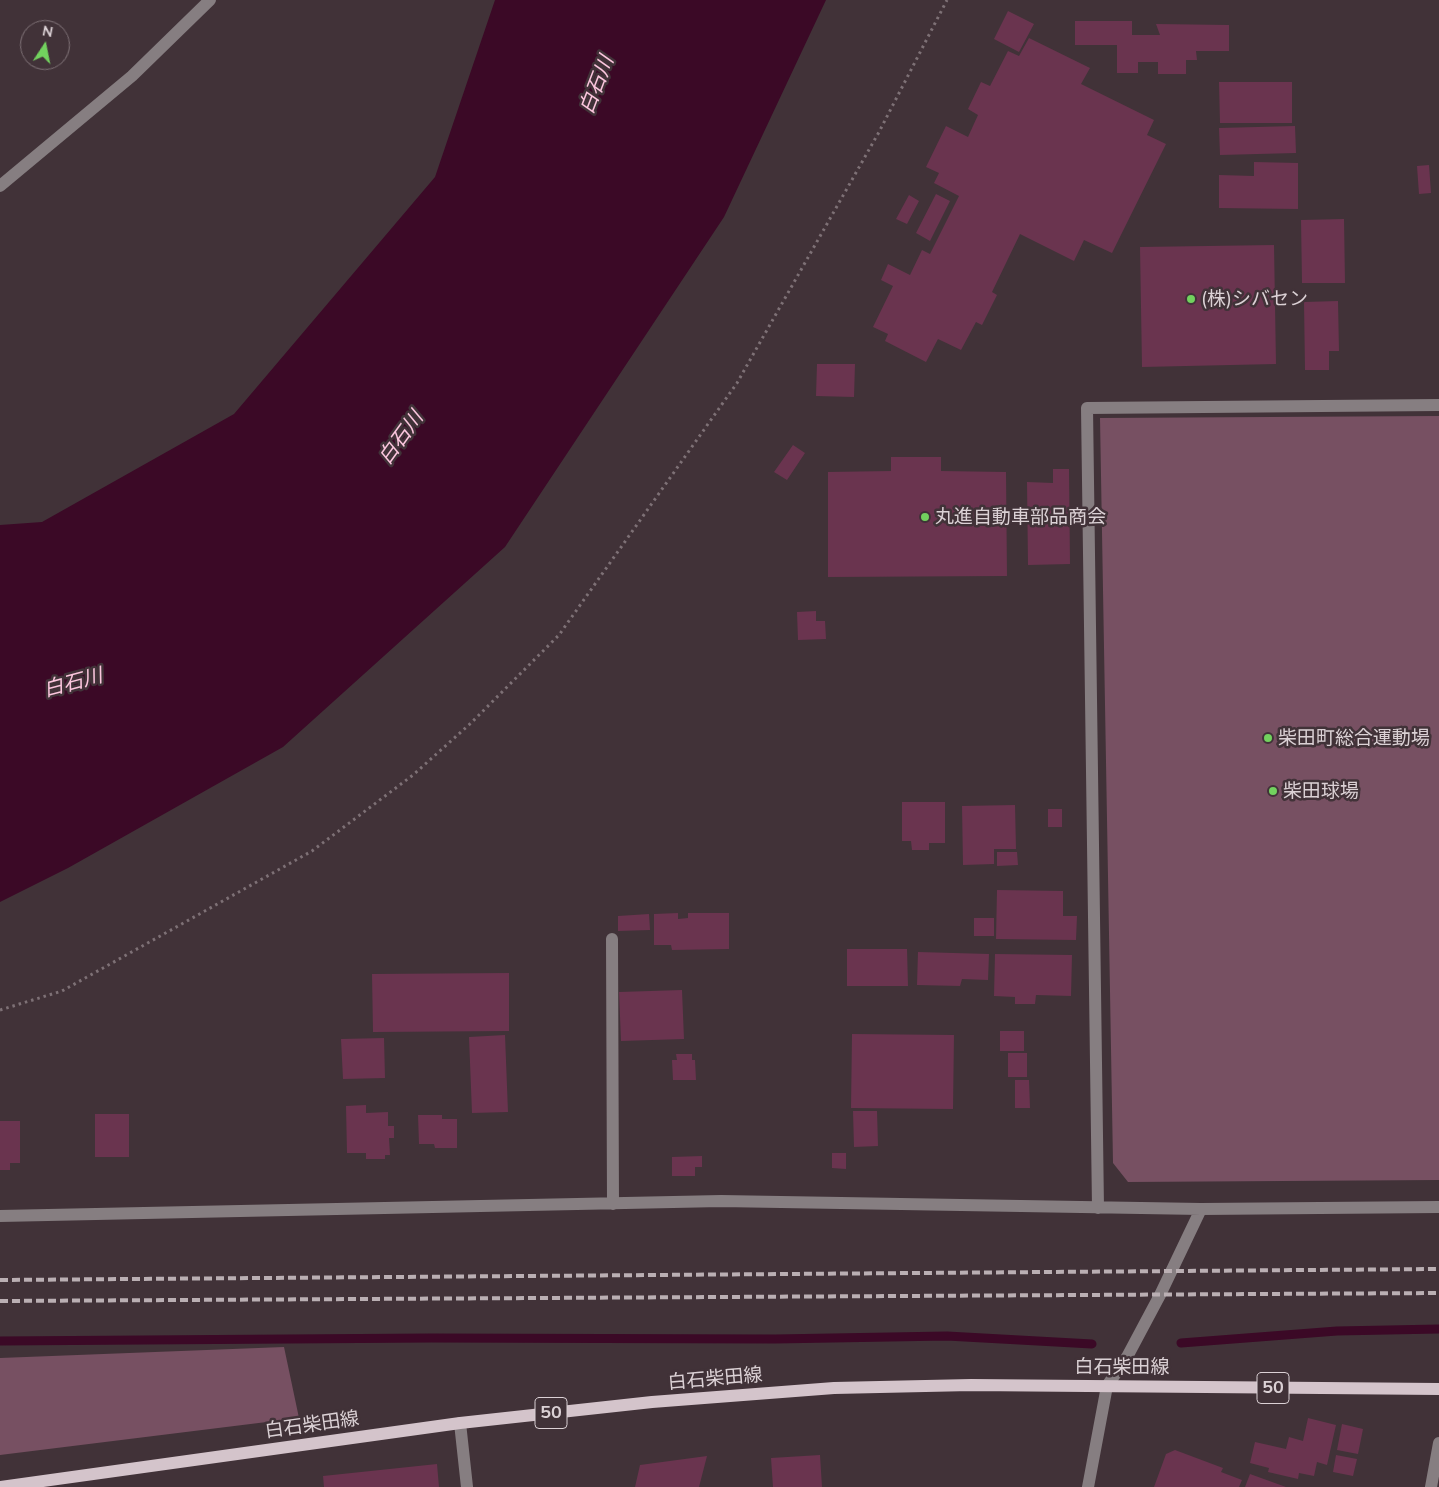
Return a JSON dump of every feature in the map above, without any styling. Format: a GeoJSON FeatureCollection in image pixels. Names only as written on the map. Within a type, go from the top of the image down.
{"type":"FeatureCollection","features":[{"type":"Feature","properties":{"kind":"main road","name":"白石柴田線"},"geometry":{"type":"LineString","coordinates":[[0,1487],[460,1423],[652,1402],[834,1388],[1107,1386],[1439,1389]]}},
{"type":"Feature","properties":{"kind":"street"},"geometry":{"type":"LineString","coordinates":[[0,186],[132,76],[210,0]]}},
{"type":"Feature","properties":{"kind":"street"},"geometry":{"type":"LineString","coordinates":[[1098,1208],[1087,408],[1439,405]]}},
{"type":"Feature","properties":{"kind":"street"},"geometry":{"type":"LineString","coordinates":[[612,939],[613,1204]]}},
{"type":"Feature","properties":{"kind":"street"},"geometry":{"type":"LineString","coordinates":[[0,1216],[721,1201],[1201,1209],[1439,1207]]}},
{"type":"Feature","properties":{"kind":"street"},"geometry":{"type":"LineString","coordinates":[[1088,1487],[1107,1386],[1127,1358],[1160,1295],[1201,1209]]}},
{"type":"Feature","properties":{"kind":"street"},"geometry":{"type":"LineString","coordinates":[[460,1423],[467,1487]]}},
{"type":"Feature","properties":{"kind":"street"},"geometry":{"type":"LineString","coordinates":[[1431,1487],[1439,1443]]}},
{"type":"Feature","properties":{"kind":"path"},"geometry":{"type":"LineString","coordinates":[[0,1010],[62,991],[312,851],[413,776],[559,635],[737,383],[879,132],[947,0]]}},
{"type":"Feature","properties":{"kind":"shaded area","name":"柴田球場"},"geometry":{"type":"Polygon","coordinates":[[[1439,416],[1439,1180],[1128,1182],[1113,1163],[1100,418],[1439,416]]]}},
{"type":"Feature","properties":{"kind":"shaded area"},"geometry":{"type":"Polygon","coordinates":[[[284,1347],[299,1418],[0,1455],[0,1358],[284,1347]]]}},
{"type":"Feature","properties":{"kind":"water","name":"白石川"},"geometry":{"type":"Polygon","coordinates":[[[495,0],[826,0],[724,217],[505,547],[283,747],[68,868],[0,902],[0,525],[42,522],[234,414],[435,177],[495,0]]]}},
{"type":"Feature","properties":{"kind":"building"},"geometry":{"type":"Polygon","coordinates":[[[1008,11],[1034,24],[1019,52],[994,39],[1008,11]]]}},
{"type":"Feature","properties":{"kind":"building"},"geometry":{"type":"Polygon","coordinates":[[[1075,21],[1132,21],[1132,35],[1160,35],[1156,24],[1229,25],[1229,51],[1196,51],[1197,60],[1186,60],[1186,74],[1158,74],[1158,62],[1138,62],[1138,73],[1117,73],[1117,45],[1075,45],[1075,21]]]}},
{"type":"Feature","properties":{"kind":"building"},"geometry":{"type":"Polygon","coordinates":[[[1029,38],[1090,68],[1081,84],[1154,120],[1147,135],[1166,144],[1112,253],[1084,240],[1074,261],[1020,234],[992,292],[997,295],[982,325],[976,322],[961,350],[938,339],[926,362],[885,341],[888,334],[873,327],[893,286],[881,280],[888,264],[910,275],[922,250],[930,254],[959,196],[934,183],[939,173],[926,167],[946,126],[968,137],[978,115],[968,109],[981,82],[990,86],[1008,51],[1019,56],[1029,38]]]}},
{"type":"Feature","properties":{"kind":"building"},"geometry":{"type":"Polygon","coordinates":[[[1219,82],[1292,82],[1292,123],[1220,123],[1219,82]]]}},
{"type":"Feature","properties":{"kind":"building"},"geometry":{"type":"Polygon","coordinates":[[[1295,126],[1296,153],[1220,155],[1219,128],[1295,126]]]}},
{"type":"Feature","properties":{"kind":"building"},"geometry":{"type":"Polygon","coordinates":[[[1254,162],[1298,163],[1298,209],[1219,208],[1219,175],[1254,176],[1254,162]]]}},
{"type":"Feature","properties":{"kind":"building"},"geometry":{"type":"Polygon","coordinates":[[[1429,165],[1431,193],[1419,194],[1417,166],[1429,165]]]}},
{"type":"Feature","properties":{"kind":"building"},"geometry":{"type":"Polygon","coordinates":[[[936,194],[950,201],[930,241],[916,233],[936,194]]]}},
{"type":"Feature","properties":{"kind":"building"},"geometry":{"type":"Polygon","coordinates":[[[909,195],[919,201],[907,224],[896,219],[909,195]]]}},
{"type":"Feature","properties":{"kind":"building"},"geometry":{"type":"Polygon","coordinates":[[[1344,219],[1345,283],[1302,283],[1301,220],[1344,219]]]}},
{"type":"Feature","properties":{"kind":"building"},"geometry":{"type":"Polygon","coordinates":[[[1274,245],[1276,364],[1142,367],[1140,247],[1274,245]]]}},
{"type":"Feature","properties":{"kind":"building"},"geometry":{"type":"Polygon","coordinates":[[[1338,301],[1339,351],[1329,351],[1329,370],[1305,370],[1304,302],[1338,301]]]}},
{"type":"Feature","properties":{"kind":"building"},"geometry":{"type":"Polygon","coordinates":[[[817,364],[855,364],[854,397],[816,396],[817,364]]]}},
{"type":"Feature","properties":{"kind":"building"},"geometry":{"type":"Polygon","coordinates":[[[793,445],[805,453],[787,480],[774,472],[793,445]]]}},
{"type":"Feature","properties":{"kind":"building"},"geometry":{"type":"Polygon","coordinates":[[[891,457],[941,457],[941,471],[1006,472],[1007,576],[828,577],[828,472],[891,471],[891,457]]]}},
{"type":"Feature","properties":{"kind":"building"},"geometry":{"type":"Polygon","coordinates":[[[1053,469],[1069,469],[1070,564],[1028,565],[1027,482],[1053,483],[1053,469]]]}},
{"type":"Feature","properties":{"kind":"building"},"geometry":{"type":"Polygon","coordinates":[[[816,611],[816,621],[825,621],[826,639],[798,640],[797,612],[816,611]]]}},
{"type":"Feature","properties":{"kind":"building"},"geometry":{"type":"Polygon","coordinates":[[[902,802],[945,802],[945,843],[929,843],[929,850],[912,850],[911,841],[902,841],[902,802]]]}},
{"type":"Feature","properties":{"kind":"building"},"geometry":{"type":"Polygon","coordinates":[[[1015,805],[1016,849],[994,849],[994,864],[963,865],[962,806],[1015,805]]]}},
{"type":"Feature","properties":{"kind":"building"},"geometry":{"type":"Polygon","coordinates":[[[1048,809],[1062,809],[1062,827],[1048,827],[1048,809]]]}},
{"type":"Feature","properties":{"kind":"building"},"geometry":{"type":"Polygon","coordinates":[[[997,852],[1017,852],[1018,865],[997,866],[997,852]]]}},
{"type":"Feature","properties":{"kind":"building"},"geometry":{"type":"Polygon","coordinates":[[[997,890],[1063,891],[1063,916],[1077,916],[1076,940],[996,939],[997,890]]]}},
{"type":"Feature","properties":{"kind":"building"},"geometry":{"type":"Polygon","coordinates":[[[678,913],[678,919],[688,918],[688,913],[729,913],[729,949],[672,950],[671,945],[654,945],[654,914],[678,913]]]}},
{"type":"Feature","properties":{"kind":"building"},"geometry":{"type":"Polygon","coordinates":[[[649,914],[650,930],[618,931],[618,916],[649,914]]]}},
{"type":"Feature","properties":{"kind":"building"},"geometry":{"type":"Polygon","coordinates":[[[974,918],[994,918],[994,936],[974,936],[974,918]]]}},
{"type":"Feature","properties":{"kind":"building"},"geometry":{"type":"Polygon","coordinates":[[[847,949],[907,949],[908,986],[847,986],[847,949]]]}},
{"type":"Feature","properties":{"kind":"building"},"geometry":{"type":"Polygon","coordinates":[[[918,952],[989,954],[988,980],[962,979],[960,986],[917,985],[918,952]]]}},
{"type":"Feature","properties":{"kind":"building"},"geometry":{"type":"Polygon","coordinates":[[[995,954],[1072,955],[1071,996],[1036,995],[1035,1004],[1015,1004],[1015,997],[994,996],[995,954]]]}},
{"type":"Feature","properties":{"kind":"building"},"geometry":{"type":"Polygon","coordinates":[[[509,973],[509,1031],[373,1032],[372,974],[509,973]]]}},
{"type":"Feature","properties":{"kind":"building"},"geometry":{"type":"Polygon","coordinates":[[[682,990],[684,1039],[621,1041],[619,992],[682,990]]]}},
{"type":"Feature","properties":{"kind":"building"},"geometry":{"type":"Polygon","coordinates":[[[1000,1031],[1024,1031],[1024,1051],[1000,1051],[1000,1031]]]}},
{"type":"Feature","properties":{"kind":"building"},"geometry":{"type":"Polygon","coordinates":[[[852,1034],[954,1035],[953,1109],[851,1108],[852,1034]]]}},
{"type":"Feature","properties":{"kind":"building"},"geometry":{"type":"Polygon","coordinates":[[[505,1035],[508,1112],[472,1113],[469,1037],[505,1035]]]}},
{"type":"Feature","properties":{"kind":"building"},"geometry":{"type":"Polygon","coordinates":[[[384,1038],[385,1078],[343,1079],[341,1039],[384,1038]]]}},
{"type":"Feature","properties":{"kind":"building"},"geometry":{"type":"Polygon","coordinates":[[[1008,1053],[1027,1053],[1027,1077],[1008,1077],[1008,1053]]]}},
{"type":"Feature","properties":{"kind":"building"},"geometry":{"type":"Polygon","coordinates":[[[676,1054],[692,1054],[692,1060],[695,1060],[696,1080],[673,1080],[672,1060],[677,1060],[676,1054]]]}},
{"type":"Feature","properties":{"kind":"building"},"geometry":{"type":"Polygon","coordinates":[[[1015,1080],[1029,1080],[1030,1108],[1015,1108],[1015,1080]]]}},
{"type":"Feature","properties":{"kind":"building"},"geometry":{"type":"Polygon","coordinates":[[[366,1105],[366,1113],[388,1112],[388,1126],[394,1126],[394,1138],[389,1138],[390,1155],[385,1155],[385,1159],[366,1159],[366,1153],[347,1153],[346,1106],[366,1105]]]}},
{"type":"Feature","properties":{"kind":"building"},"geometry":{"type":"Polygon","coordinates":[[[853,1111],[877,1111],[878,1146],[854,1147],[853,1111]]]}},
{"type":"Feature","properties":{"kind":"building"},"geometry":{"type":"Polygon","coordinates":[[[95,1114],[129,1114],[129,1157],[95,1157],[95,1114]]]}},
{"type":"Feature","properties":{"kind":"building"},"geometry":{"type":"Polygon","coordinates":[[[418,1115],[442,1115],[442,1119],[457,1119],[457,1148],[435,1148],[434,1144],[419,1144],[418,1115]]]}},
{"type":"Feature","properties":{"kind":"building"},"geometry":{"type":"Polygon","coordinates":[[[0,1121],[20,1121],[20,1163],[10,1163],[10,1170],[0,1170],[0,1121]]]}},
{"type":"Feature","properties":{"kind":"building"},"geometry":{"type":"Polygon","coordinates":[[[832,1153],[846,1153],[846,1169],[832,1168],[832,1153]]]}},
{"type":"Feature","properties":{"kind":"building"},"geometry":{"type":"Polygon","coordinates":[[[702,1156],[702,1167],[695,1167],[695,1176],[672,1176],[672,1157],[702,1156]]]}},
{"type":"Feature","properties":{"kind":"building"},"geometry":{"type":"Polygon","coordinates":[[[1308,1418],[1336,1425],[1327,1465],[1317,1462],[1314,1476],[1299,1473],[1298,1479],[1268,1472],[1269,1468],[1250,1463],[1255,1442],[1286,1449],[1289,1437],[1303,1441],[1308,1418]]]}},
{"type":"Feature","properties":{"kind":"building"},"geometry":{"type":"Polygon","coordinates":[[[1342,1424],[1363,1429],[1358,1454],[1337,1450],[1342,1424]]]}},
{"type":"Feature","properties":{"kind":"building"},"geometry":{"type":"Polygon","coordinates":[[[1175,1450],[1223,1468],[1221,1472],[1242,1480],[1239,1487],[1154,1487],[1166,1454],[1175,1450]]]}},
{"type":"Feature","properties":{"kind":"building"},"geometry":{"type":"Polygon","coordinates":[[[820,1455],[822,1487],[773,1487],[771,1458],[820,1455]]]}},
{"type":"Feature","properties":{"kind":"building"},"geometry":{"type":"Polygon","coordinates":[[[1336,1455],[1357,1459],[1353,1476],[1333,1472],[1336,1455]]]}},
{"type":"Feature","properties":{"kind":"building"},"geometry":{"type":"Polygon","coordinates":[[[707,1456],[699,1487],[635,1487],[640,1465],[707,1456]]]}},
{"type":"Feature","properties":{"kind":"building"},"geometry":{"type":"Polygon","coordinates":[[[437,1464],[439,1487],[324,1487],[323,1476],[437,1464]]]}},
{"type":"Feature","properties":{"kind":"building"},"geometry":{"type":"Polygon","coordinates":[[[1250,1474],[1286,1487],[1245,1487],[1250,1474]]]}},
{"type":"Feature","properties":{"kind":"waterway"},"geometry":{"type":"LineString","coordinates":[[1181,1343],[1337,1331],[1439,1329]]}},
{"type":"Feature","properties":{"kind":"waterway"},"geometry":{"type":"LineString","coordinates":[[0,1341],[431,1338],[775,1339],[947,1336],[1092,1344]]}},
{"type":"Feature","properties":{"kind":"railway"},"geometry":{"type":"LineString","coordinates":[[0,1280],[1439,1269]]}},
{"type":"Feature","properties":{"kind":"railway"},"geometry":{"type":"LineString","coordinates":[[0,1301],[1439,1293]]}},
{"type":"Feature","properties":{"kind":"place","name":"(株)シバセン"},"geometry":{"type":"Point","coordinates":[1191,299]}},
{"type":"Feature","properties":{"kind":"place","name":"丸進自動車部品商会"},"geometry":{"type":"Point","coordinates":[925,517]}},
{"type":"Feature","properties":{"kind":"place","name":"柴田町総合運動場"},"geometry":{"type":"Point","coordinates":[1268,738]}},
{"type":"Feature","properties":{"kind":"place","name":"柴田球場"},"geometry":{"type":"Point","coordinates":[1273,791]}}]}
